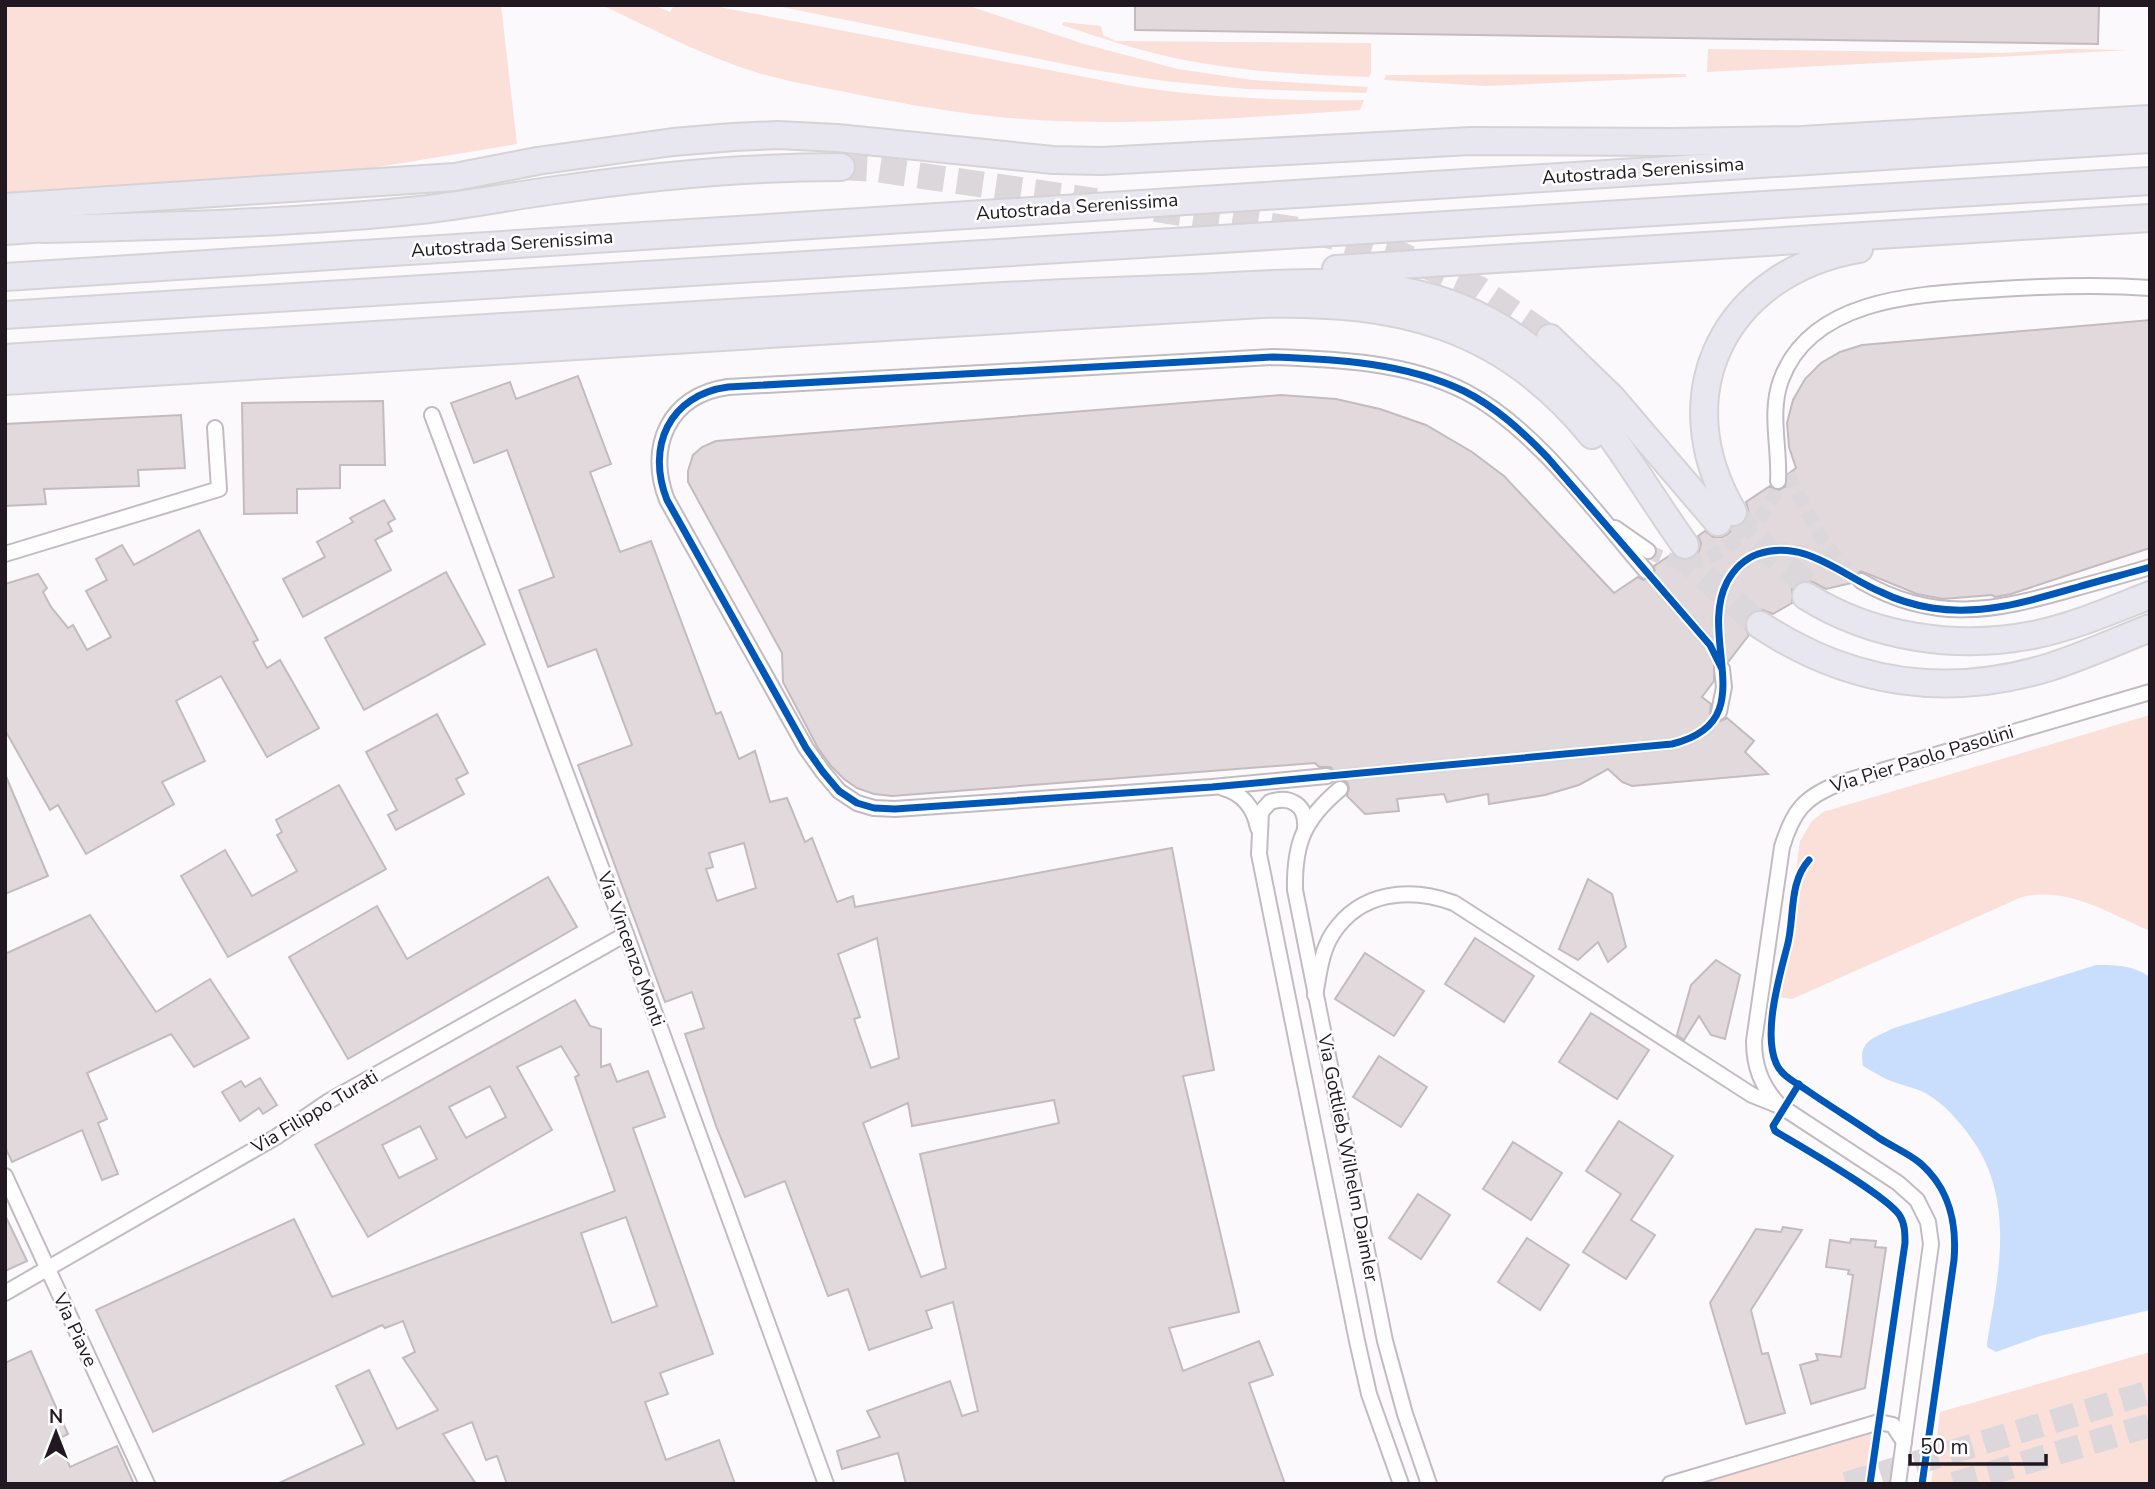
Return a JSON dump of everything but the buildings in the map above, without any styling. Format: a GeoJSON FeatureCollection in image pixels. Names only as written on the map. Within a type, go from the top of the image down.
{"type":"FeatureCollection","features":[{"type":"Feature","properties":{"kind":"highway"},"geometry":{"type":"LineString","coordinates":[[5,207],[443,178],[673,142],[778,135],[851,139],[1054,160],[1102,161],[1471,141],[1790,140],[2150,119]]}},
{"type":"Feature","properties":{"kind":"highway","name":"Autostrada Serenissima"},"geometry":{"type":"LineString","coordinates":[[5,277],[2150,139]]}},
{"type":"Feature","properties":{"kind":"highway"},"geometry":{"type":"LineString","coordinates":[[44,229],[340,203],[543,170],[621,149]]}},
{"type":"Feature","properties":{"kind":"highway"},"geometry":{"type":"LineString","coordinates":[[5,231],[182,226],[380,214],[612,182],[750,169],[841,167]]}},
{"type":"Feature","properties":{"kind":"highway","name":"Autostrada Serenissima"},"geometry":{"type":"LineString","coordinates":[[5,315],[2150,181]]}},
{"type":"Feature","properties":{"kind":"highway"},"geometry":{"type":"LineString","coordinates":[[7,376],[1228,276],[2150,220]]}},
{"type":"Feature","properties":{"kind":"highway"},"geometry":{"type":"LineString","coordinates":[[1550,338],[1611,397],[1725,517],[1707,455],[1702,410],[1704,390],[1716,352],[1727,333],[1753,300],[1783,275],[1823,257],[1873,246],[2018,236],[2150,220]]}},
{"type":"Feature","properties":{"kind":"highway"},"geometry":{"type":"LineString","coordinates":[[7,376],[1261,304],[1314,303],[1369,307],[1451,328],[1484,343],[1512,361],[1560,400],[1582,423],[1680,548],[1611,433],[1572,386],[1533,350],[1463,309],[1408,292],[1343,282],[1024,294]]}},
{"type":"Feature","properties":{"kind":"highway"},"geometry":{"type":"LineString","coordinates":[[1812,594],[1899,633],[1962,642],[2009,639],[2062,627],[2150,594]]}},
{"type":"Feature","properties":{"kind":"highway"},"geometry":{"type":"LineString","coordinates":[[1760,625],[1787,643],[1835,665],[1888,679],[1947,684],[2000,679],[2051,667],[2150,628]]}},
{"type":"Feature","properties":{"kind":"street"},"geometry":{"type":"LineString","coordinates":[[1783,477],[1775,431],[1776,396],[1782,377],[1804,344],[1820,330],[1866,306],[1924,294],[2095,285],[2150,288]]}},
{"type":"Feature","properties":{"kind":"street"},"geometry":{"type":"LineString","coordinates":[[1327,776],[1212,787],[895,809],[874,808],[857,803],[839,791],[806,748],[667,500],[660,483],[659,466],[664,433],[684,404],[701,394],[728,387],[1273,357],[1354,362],[1434,379],[1465,392],[1492,408],[1522,431],[1646,571]]}},
{"type":"Feature","properties":{"kind":"street","name":"Via Vincenzo Monti"},"geometry":{"type":"LineString","coordinates":[[432,415],[626,934],[826,1484]]}},
{"type":"Feature","properties":{"kind":"street"},"geometry":{"type":"LineString","coordinates":[[5,554],[219,489],[215,428]]}},
{"type":"Feature","properties":{"kind":"street"},"geometry":{"type":"LineString","coordinates":[[1597,515],[1648,551]]}},
{"type":"Feature","properties":{"kind":"street"},"geometry":{"type":"LineString","coordinates":[[1861,581],[1906,603],[1934,608],[1983,609],[2016,605],[2150,567]]}},
{"type":"Feature","properties":{"kind":"street"},"geometry":{"type":"LineString","coordinates":[[1719,712],[1724,687],[1722,669]]}},
{"type":"Feature","properties":{"kind":"street","name":"Via Pier Paolo Pasolini"},"geometry":{"type":"LineString","coordinates":[[1782,1107],[1767,1092],[1759,1075],[1754,1058],[1754,1041],[1782,847],[1789,826],[1801,806],[1818,791],[1840,783],[2150,692]]}},
{"type":"Feature","properties":{"kind":"street"},"geometry":{"type":"LineString","coordinates":[[1212,787],[1235,792],[1248,803],[1260,839]]}},
{"type":"Feature","properties":{"kind":"street"},"geometry":{"type":"LineString","coordinates":[[1305,828],[1319,808],[1340,789]]}},
{"type":"Feature","properties":{"kind":"street"},"geometry":{"type":"LineString","coordinates":[[1260,839],[1261,812],[1265,806],[1277,800],[1298,804],[1306,820],[1305,828]]}},
{"type":"Feature","properties":{"kind":"street","name":"Via Gottlieb Wilhelm Daimler"},"geometry":{"type":"LineString","coordinates":[[1305,828],[1296,855],[1295,890],[1385,1341],[1405,1414],[1429,1484]]}},
{"type":"Feature","properties":{"kind":"street","name":"Via Gottlieb Wilhelm Daimler"},"geometry":{"type":"LineString","coordinates":[[1260,839],[1259,854],[1291,1001],[1357,1341],[1369,1394],[1401,1484]]}},
{"type":"Feature","properties":{"kind":"street","name":"Via Pier Paolo Pasolini"},"geometry":{"type":"LineString","coordinates":[[1315,995],[1323,953],[1332,933],[1351,913],[1391,894],[1434,896],[1454,903],[1752,1095],[1782,1107],[1898,1183],[1917,1200],[1928,1222],[1931,1244],[1898,1484]]}},
{"type":"Feature","properties":{"kind":"street","name":"Via Filippo Turati"},"geometry":{"type":"LineString","coordinates":[[5,1293],[276,1136],[329,1101],[626,934]]}},
{"type":"Feature","properties":{"kind":"street","name":"Via Piave"},"geometry":{"type":"LineString","coordinates":[[5,1176],[147,1484]]}},
{"type":"Feature","properties":{"kind":"street"},"geometry":{"type":"LineString","coordinates":[[1670,1484],[1879,1422],[1893,1425],[1904,1442]]}},
{"type":"Feature","properties":{"kind":"shaded area"},"geometry":{"type":"Polygon","coordinates":[[[5,5],[501,5],[517,144],[372,168],[5,196],[5,5]]]}},
{"type":"Feature","properties":{"kind":"shaded area"},"geometry":{"type":"Polygon","coordinates":[[[602,5],[653,5],[670,12],[673,7],[670,5],[709,5],[1165,91],[1250,98],[1364,100],[1360,110],[1159,121],[1078,122],[969,114],[900,103],[751,71],[685,45],[602,5]]]}},
{"type":"Feature","properties":{"kind":"shaded area"},"geometry":{"type":"Polygon","coordinates":[[[772,5],[966,5],[1084,44],[1178,69],[1252,80],[1368,87],[1366,93],[1246,89],[1164,81],[1094,70],[772,5]]]}},
{"type":"Feature","properties":{"kind":"shaded area"},"geometry":{"type":"Polygon","coordinates":[[[1063,22],[1101,26],[1103,35],[1116,41],[1371,43],[1371,73],[1369,77],[1288,73],[1189,61],[1116,43],[1062,25],[1063,22]]]}},
{"type":"Feature","properties":{"kind":"shaded area"},"geometry":{"type":"Polygon","coordinates":[[[1708,49],[2002,53],[2072,49],[2130,50],[1707,72],[1708,49]]]}},
{"type":"Feature","properties":{"kind":"shaded area"},"geometry":{"type":"Polygon","coordinates":[[[1686,74],[1686,77],[1486,86],[1384,80],[1386,75],[1686,74]]]}},
{"type":"Feature","properties":{"kind":"shaded area"},"geometry":{"type":"Polygon","coordinates":[[[2150,715],[2150,931],[2103,909],[2071,898],[2055,895],[2022,897],[1792,999],[1778,997],[1800,841],[1812,821],[1823,812],[2150,715]]]}},
{"type":"Feature","properties":{"kind":"shaded area"},"geometry":{"type":"Polygon","coordinates":[[[2150,1352],[2150,1483],[1931,1484],[1940,1412],[2150,1352]]]}},
{"type":"Feature","properties":{"kind":"shaded area"},"geometry":{"type":"Polygon","coordinates":[[[1871,1434],[1865,1484],[1700,1484],[1871,1434]]]}},
{"type":"Feature","properties":{"kind":"water"},"geometry":{"type":"Polygon","coordinates":[[[2096,965],[2131,968],[2150,977],[2150,1310],[2040,1336],[1996,1352],[1987,1347],[1987,1343],[1999,1262],[1999,1209],[1984,1159],[1955,1118],[1933,1098],[1886,1079],[1863,1066],[1863,1050],[1869,1041],[1894,1028],[2096,965]]]}},
{"type":"Feature","properties":{"kind":"tunnel"},"geometry":{"type":"LineString","coordinates":[[841,167],[875,169],[1096,201]]}},
{"type":"Feature","properties":{"kind":"tunnel"},"geometry":{"type":"LineString","coordinates":[[1155,209],[1319,233],[1401,255],[1479,289],[1550,338]]}},
{"type":"Feature","properties":{"kind":"tunnel"},"geometry":{"type":"LineString","coordinates":[[1788,474],[1828,548],[1847,569]]}},
{"type":"Feature","properties":{"kind":"tunnel"},"geometry":{"type":"LineString","coordinates":[[1648,551],[1674,561],[1685,562],[1717,553],[1759,520],[1773,499],[1778,481]]}},
{"type":"Feature","properties":{"kind":"tunnel"},"geometry":{"type":"LineString","coordinates":[[1733,512],[1762,545],[1818,592]]}},
{"type":"Feature","properties":{"kind":"tunnel"},"geometry":{"type":"LineString","coordinates":[[1675,551],[1760,625]]}},
{"type":"Feature","properties":{"kind":"tunnel"},"geometry":{"type":"LineString","coordinates":[[1722,669],[1719,636],[1721,602],[1725,586],[1744,562],[1771,551],[1798,551],[1818,558],[1861,581]]}},
{"type":"Feature","properties":{"kind":"tunnel"},"geometry":{"type":"LineString","coordinates":[[1646,571],[1710,645],[1719,662]]}},
{"type":"Feature","properties":{"kind":"tunnel"},"geometry":{"type":"LineString","coordinates":[[1327,776],[1672,744],[1706,730],[1719,712]]}},
{"type":"Feature","properties":{"kind":"tunnel"},"geometry":{"type":"LineString","coordinates":[[1846,1484],[2150,1392]]}},
{"type":"Feature","properties":{"kind":"tunnel"},"geometry":{"type":"LineString","coordinates":[[1954,1484],[2150,1425]]}},
{"type":"Feature","properties":{"kind":"cycle path"},"geometry":{"type":"LineString","coordinates":[[1722,669],[1710,645],[1548,458],[1519,430],[1498,412],[1464,391],[1395,368],[1346,361],[1273,357],[728,387],[708,392],[677,412],[662,443],[659,461],[667,500],[806,748],[839,791],[857,803],[874,808],[895,809],[1212,787],[1672,744],[1700,733],[1715,718],[1722,698],[1723,676],[1719,629],[1720,605],[1727,582],[1736,569],[1748,559],[1775,550],[1791,551],[1822,561],[1899,600],[1951,610],[1988,609],[2024,602],[2150,567]]}},
{"type":"Feature","properties":{"kind":"cycle path"},"geometry":{"type":"LineString","coordinates":[[1809,860],[1802,869],[1795,890],[1789,936],[1774,1005],[1771,1037],[1776,1063],[1790,1079],[1920,1163],[1945,1195],[1952,1220],[1954,1260],[1922,1484]]}},
{"type":"Feature","properties":{"kind":"cycle path"},"geometry":{"type":"LineString","coordinates":[[1799,1084],[1773,1126],[1775,1131],[1879,1196],[1900,1216],[1904,1226],[1905,1243],[1870,1484]]}}]}
